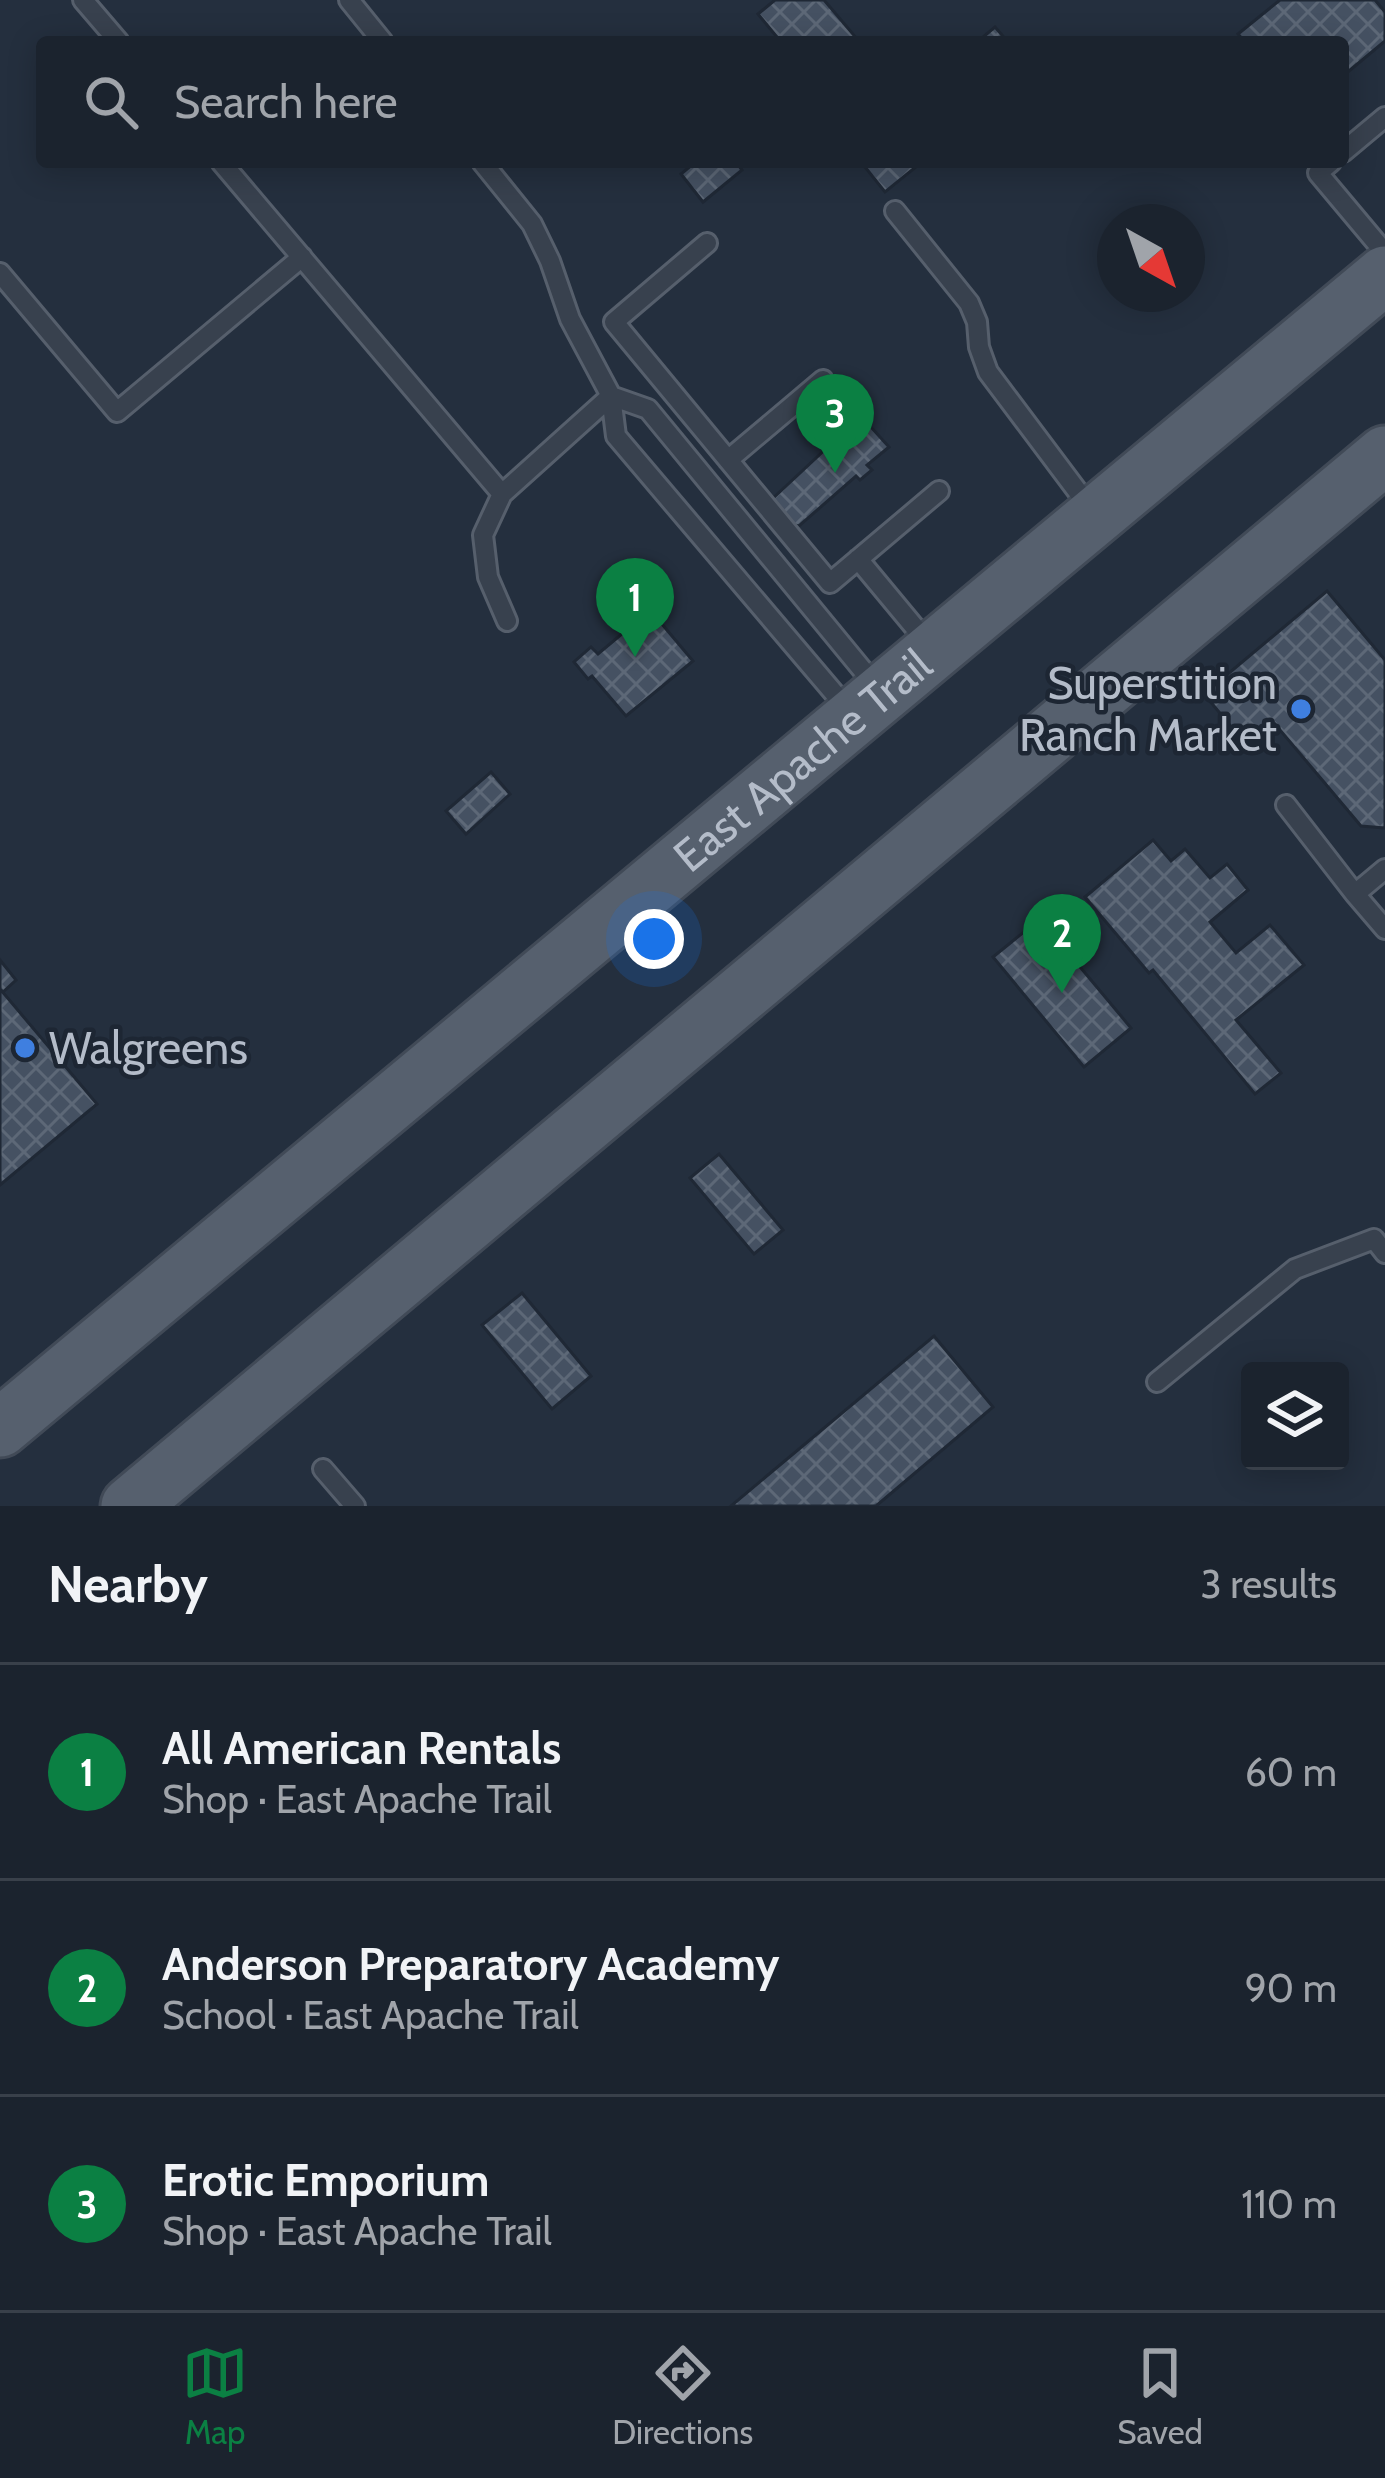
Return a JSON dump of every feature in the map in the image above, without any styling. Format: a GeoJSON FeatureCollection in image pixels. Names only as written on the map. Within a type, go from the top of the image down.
{"type":"FeatureCollection","features":[{"type":"Feature","properties":{"kind":"main road","name":"East Apache Trail"},"geometry":{"type":"LineString","coordinates":[[0,1428],[1385,275]]}},
{"type":"Feature","properties":{"kind":"main road"},"geometry":{"type":"LineString","coordinates":[[130,1506],[1385,454]]}},
{"type":"Feature","properties":{"kind":"lane"},"geometry":{"type":"LineString","coordinates":[[83,0],[114,36]]}},
{"type":"Feature","properties":{"kind":"lane"},"geometry":{"type":"LineString","coordinates":[[349,0],[378,36]]}},
{"type":"Feature","properties":{"kind":"lane"},"geometry":{"type":"LineString","coordinates":[[1349,147],[1385,117]]}},
{"type":"Feature","properties":{"kind":"lane"},"geometry":{"type":"LineString","coordinates":[[226,168],[502,494]]}},
{"type":"Feature","properties":{"kind":"lane"},"geometry":{"type":"LineString","coordinates":[[487,168],[532,224],[550,260],[570,319],[610,396],[616,436],[868,705]]}},
{"type":"Feature","properties":{"kind":"lane"},"geometry":{"type":"LineString","coordinates":[[1324,168],[1318,173],[1385,253]]}},
{"type":"Feature","properties":{"kind":"lane"},"geometry":{"type":"LineString","coordinates":[[895,211],[969,303],[988,372],[1096,516]]}},
{"type":"Feature","properties":{"kind":"lane"},"geometry":{"type":"LineString","coordinates":[[707,243],[614,322],[830,583],[939,491]]}},
{"type":"Feature","properties":{"kind":"lane"},"geometry":{"type":"LineString","coordinates":[[0,273],[117,412],[302,257]]}},
{"type":"Feature","properties":{"kind":"lane"},"geometry":{"type":"LineString","coordinates":[[728,460],[823,380]]}},
{"type":"Feature","properties":{"kind":"lane"},"geometry":{"type":"LineString","coordinates":[[507,622],[488,577],[483,535],[502,494],[610,396]]}},
{"type":"Feature","properties":{"kind":"lane"},"geometry":{"type":"LineString","coordinates":[[610,396],[648,409],[868,705]]}},
{"type":"Feature","properties":{"kind":"lane"},"geometry":{"type":"LineString","coordinates":[[858,560],[934,651]]}},
{"type":"Feature","properties":{"kind":"lane"},"geometry":{"type":"LineString","coordinates":[[1286,805],[1385,929]]}},
{"type":"Feature","properties":{"kind":"lane"},"geometry":{"type":"LineString","coordinates":[[1355,894],[1385,869]]}},
{"type":"Feature","properties":{"kind":"lane"},"geometry":{"type":"LineString","coordinates":[[1157,1382],[1295,1269],[1374,1239],[1385,1253]]}},
{"type":"Feature","properties":{"kind":"lane"},"geometry":{"type":"LineString","coordinates":[[323,1469],[355,1506]]}},
{"type":"Feature","properties":{"kind":"building"},"geometry":{"type":"Polygon","coordinates":[[[775,0],[824,0],[855,36],[776,36],[758,14],[775,0]]]}},
{"type":"Feature","properties":{"kind":"building"},"geometry":{"type":"Polygon","coordinates":[[[1280,0],[1375,0],[1385,12],[1385,41],[1349,71],[1349,36],[1238,34],[1280,0]]]}},
{"type":"Feature","properties":{"kind":"building"},"geometry":{"type":"Polygon","coordinates":[[[688,168],[742,170],[703,202],[681,174],[688,168]]]}},
{"type":"Feature","properties":{"kind":"building"},"geometry":{"type":"Polygon","coordinates":[[[866,168],[915,168],[885,192],[866,168]]]}},
{"type":"Feature","properties":{"kind":"building"},"geometry":{"type":"Polygon","coordinates":[[[861,416],[889,447],[867,465],[872,470],[860,480],[856,476],[799,526],[789,524],[769,502],[861,416]]]}},
{"type":"Feature","properties":{"kind":"building","name":"Superstition Ranch Market"},"geometry":{"type":"Polygon","coordinates":[[[1327,591],[1385,660],[1385,828],[1361,826],[1275,724],[1248,747],[1204,694],[1327,591]]]}},
{"type":"Feature","properties":{"kind":"building"},"geometry":{"type":"Polygon","coordinates":[[[640,598],[693,661],[626,716],[574,662],[591,647],[598,654],[635,623],[625,611],[640,598]]]}},
{"type":"Feature","properties":{"kind":"building"},"geometry":{"type":"Polygon","coordinates":[[[491,772],[510,794],[466,834],[446,811],[491,772]]]}},
{"type":"Feature","properties":{"kind":"building"},"geometry":{"type":"Polygon","coordinates":[[[1153,840],[1171,861],[1185,849],[1210,878],[1227,864],[1248,890],[1210,922],[1236,953],[1270,925],[1304,965],[1236,1020],[1281,1073],[1255,1094],[1153,970],[1149,973],[1085,897],[1153,840]]]}},
{"type":"Feature","properties":{"kind":"building"},"geometry":{"type":"Polygon","coordinates":[[[1040,919],[1131,1028],[1084,1067],[993,957],[1040,919]]]}},
{"type":"Feature","properties":{"kind":"building"},"geometry":{"type":"Polygon","coordinates":[[[0,960],[16,980],[3,992],[0,989],[0,960]]]}},
{"type":"Feature","properties":{"kind":"building","name":"Walgreens"},"geometry":{"type":"Polygon","coordinates":[[[0,989],[97,1104],[0,1185],[0,989]]]}},
{"type":"Feature","properties":{"kind":"building"},"geometry":{"type":"Polygon","coordinates":[[[719,1154],[783,1230],[754,1254],[690,1178],[719,1154]]]}},
{"type":"Feature","properties":{"kind":"building"},"geometry":{"type":"Polygon","coordinates":[[[522,1293],[591,1376],[552,1409],[482,1325],[522,1293]]]}},
{"type":"Feature","properties":{"kind":"building"},"geometry":{"type":"Polygon","coordinates":[[[934,1336],[993,1407],[876,1506],[731,1506],[934,1336]]]}},
{"type":"Feature","properties":{"kind":"place","name":"Erotic Emporium"},"geometry":{"type":"Point","coordinates":[835,473]}},
{"type":"Feature","properties":{"kind":"place","name":"All American Rentals"},"geometry":{"type":"Point","coordinates":[635,657]}},
{"type":"Feature","properties":{"kind":"place","name":"Superstition Ranch Market"},"geometry":{"type":"Point","coordinates":[1301,709]}},
{"type":"Feature","properties":{"kind":"place","name":"Anderson Preparatory Academy"},"geometry":{"type":"Point","coordinates":[1062,993]}},
{"type":"Feature","properties":{"kind":"place","name":"Walgreens"},"geometry":{"type":"Point","coordinates":[25,1048]}}]}
